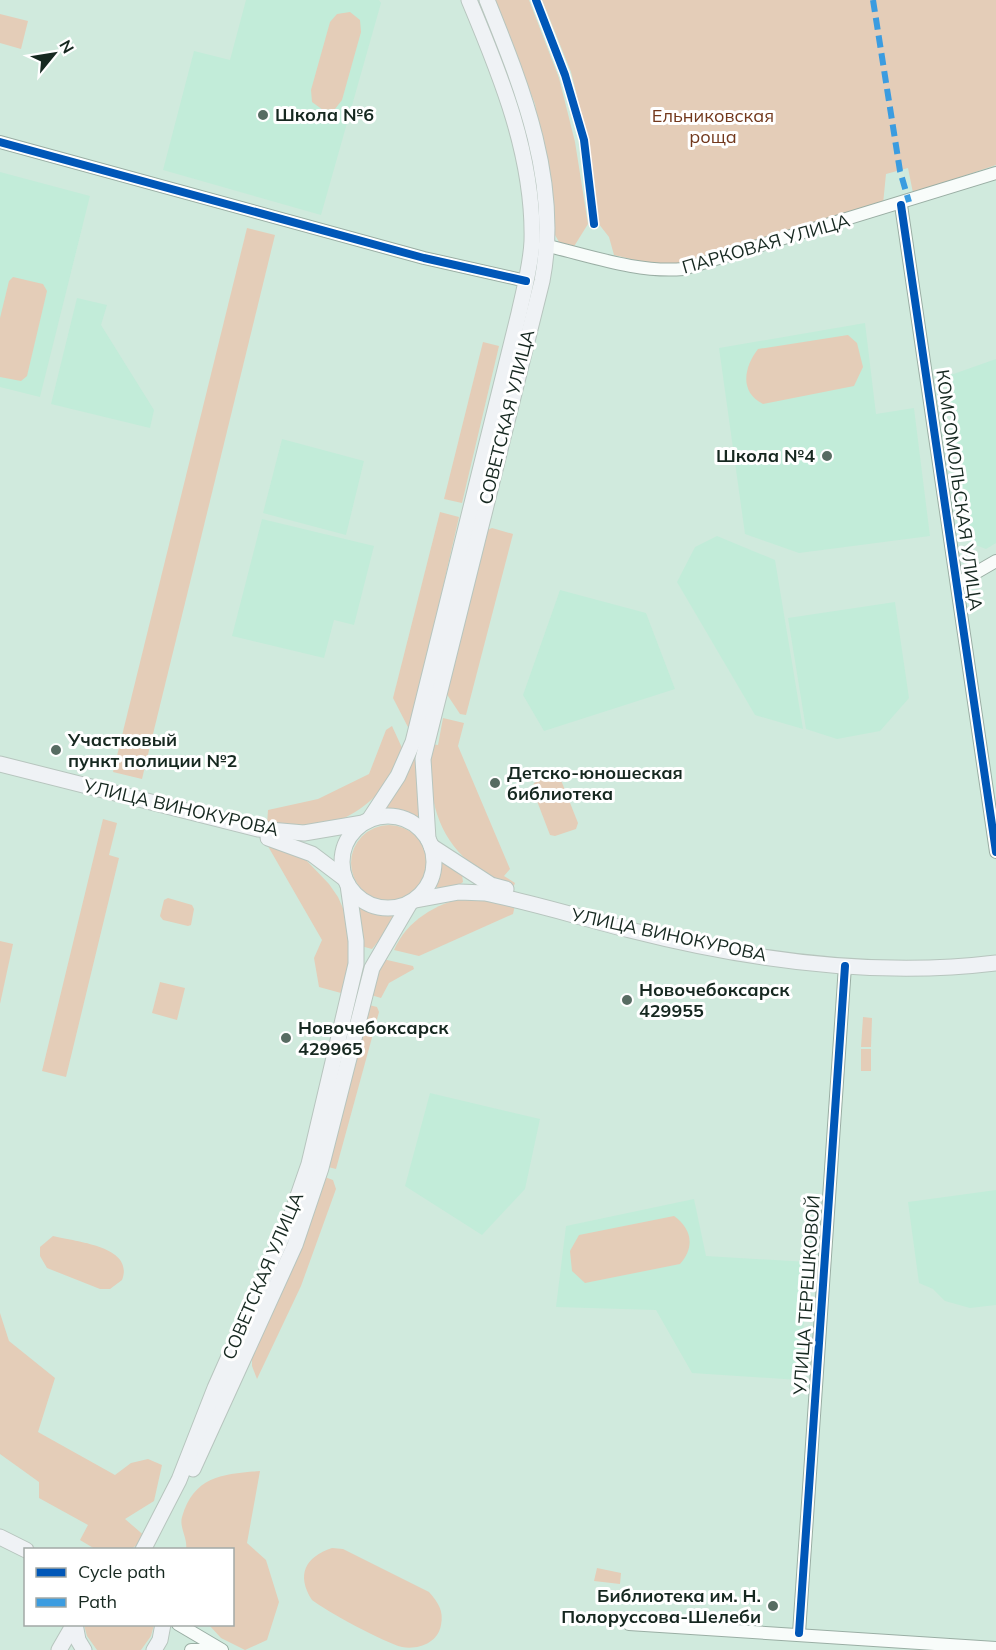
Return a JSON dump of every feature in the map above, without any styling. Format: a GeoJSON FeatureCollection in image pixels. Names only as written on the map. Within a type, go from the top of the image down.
{"type":"FeatureCollection","features":[{"type":"Feature","properties":{"kind":"main road","name":"СОВЕТСКАЯ УЛИЦА"},"geometry":{"type":"LineString","coordinates":[[366,822],[398,776],[413,742],[526,281],[532,243],[527,181],[513,116],[470,0]]}},
{"type":"Feature","properties":{"kind":"main road","name":"СОВЕТСКАЯ УЛИЦА"},"geometry":{"type":"LineString","coordinates":[[429,842],[422,774],[425,750],[542,281],[548,246],[543,177],[529,109],[487,0]]}},
{"type":"Feature","properties":{"kind":"main road","name":"ПАРКОВАЯ УЛИЦА"},"geometry":{"type":"LineString","coordinates":[[532,243],[548,246]]}},
{"type":"Feature","properties":{"kind":"main road","name":"УЛИЦА ВИНОКУРОВА"},"geometry":{"type":"LineString","coordinates":[[1,767],[258,829],[304,833],[366,822]]}},
{"type":"Feature","properties":{"kind":"main road","name":"УЛИЦА ВИНОКУРОВА"},"geometry":{"type":"LineString","coordinates":[[1,767],[293,846],[312,854],[346,882]]}},
{"type":"Feature","properties":{"kind":"main road"},"geometry":{"type":"LineString","coordinates":[[387,816],[404,819],[421,830],[429,842],[433,875],[426,890],[413,901],[390,909],[372,906],[362,901],[346,882],[341,861],[345,845],[366,822],[387,816]]}},
{"type":"Feature","properties":{"kind":"main road","name":"УЛИЦА ВИНОКУРОВА"},"geometry":{"type":"LineString","coordinates":[[429,842],[491,885],[721,942],[811,959]]}},
{"type":"Feature","properties":{"kind":"main road","name":"СОВЕТСКАЯ УЛИЦА"},"geometry":{"type":"LineString","coordinates":[[183,1482],[215,1388],[282,1240],[309,1164],[356,964],[356,941],[346,882]]}},
{"type":"Feature","properties":{"kind":"main road","name":"УЛИЦА ВИНОКУРОВА"},"geometry":{"type":"LineString","coordinates":[[413,901],[459,892],[485,892],[697,945],[845,962],[943,967],[996,963]]}},
{"type":"Feature","properties":{"kind":"main road","name":"СОВЕТСКАЯ УЛИЦА"},"geometry":{"type":"LineString","coordinates":[[157,1548],[169,1512],[295,1245],[317,1181],[369,976],[376,960],[413,901]]}},
{"type":"Feature","properties":{"kind":"main road","name":"УЛИЦА ВИНОКУРОВА"},"geometry":{"type":"LineString","coordinates":[[845,962],[942,961],[996,956]]}},
{"type":"Feature","properties":{"kind":"main road","name":"СОВЕТСКАЯ УЛИЦА"},"geometry":{"type":"LineString","coordinates":[[144,1548],[169,1512]]}},
{"type":"Feature","properties":{"kind":"main road"},"geometry":{"type":"LineString","coordinates":[[0,1537],[24,1549]]}},
{"type":"Feature","properties":{"kind":"main road"},"geometry":{"type":"LineString","coordinates":[[59,1650],[74,1626]]}},
{"type":"Feature","properties":{"kind":"main road"},"geometry":{"type":"LineString","coordinates":[[75,1626],[78,1640],[84,1650]]}},
{"type":"Feature","properties":{"kind":"main road"},"geometry":{"type":"LineString","coordinates":[[154,1650],[160,1640],[163,1626]]}},
{"type":"Feature","properties":{"kind":"street"},"geometry":{"type":"LineString","coordinates":[[0,142],[412,255],[526,281]]}},
{"type":"Feature","properties":{"kind":"street","name":"ПАРКОВАЯ УЛИЦА"},"geometry":{"type":"LineString","coordinates":[[548,246],[632,266],[656,270],[683,270],[901,205],[996,173]]}},
{"type":"Feature","properties":{"kind":"street","name":"КОМСОМОЛЬСКАЯ УЛИЦА"},"geometry":{"type":"LineString","coordinates":[[901,205],[996,852]]}},
{"type":"Feature","properties":{"kind":"street"},"geometry":{"type":"LineString","coordinates":[[958,583],[996,561]]}},
{"type":"Feature","properties":{"kind":"street","name":"УЛИЦА ТЕРЕШКОВОЙ"},"geometry":{"type":"LineString","coordinates":[[798,1633],[845,962]]}},
{"type":"Feature","properties":{"kind":"street"},"geometry":{"type":"LineString","coordinates":[[629,1624],[798,1633],[996,1648]]}},
{"type":"Feature","properties":{"kind":"street"},"geometry":{"type":"LineString","coordinates":[[181,1626],[222,1650]]}},
{"type":"Feature","properties":{"kind":"street"},"geometry":{"type":"LineString","coordinates":[[832,1650],[839,1637]]}},
{"type":"Feature","properties":{"kind":"street"},"geometry":{"type":"LineString","coordinates":[[191,1650],[214,1650]]}},
{"type":"Feature","properties":{"kind":"shaded area","name":"Школа №6"},"geometry":{"type":"Polygon","coordinates":[[[246,0],[379,0],[381,3],[321,215],[163,170],[194,51],[230,60],[246,0]]]}},
{"type":"Feature","properties":{"kind":"shaded area"},"geometry":{"type":"Polygon","coordinates":[[[0,172],[90,196],[40,397],[0,387],[0,172]]]}},
{"type":"Feature","properties":{"kind":"shaded area"},"geometry":{"type":"Polygon","coordinates":[[[77,298],[107,305],[101,325],[154,410],[150,428],[51,404],[77,298]]]}},
{"type":"Feature","properties":{"kind":"shaded area","name":"Школа №4"},"geometry":{"type":"Polygon","coordinates":[[[865,323],[876,414],[914,408],[930,536],[799,553],[745,534],[719,348],[865,323]]]}},
{"type":"Feature","properties":{"kind":"shaded area"},"geometry":{"type":"Polygon","coordinates":[[[996,359],[996,543],[986,549],[970,543],[945,377],[996,359]]]}},
{"type":"Feature","properties":{"kind":"shaded area"},"geometry":{"type":"Polygon","coordinates":[[[282,439],[364,461],[346,535],[263,513],[282,439]]]}},
{"type":"Feature","properties":{"kind":"shaded area"},"geometry":{"type":"Polygon","coordinates":[[[262,519],[374,546],[354,625],[334,620],[324,658],[232,636],[262,519]]]}},
{"type":"Feature","properties":{"kind":"shaded area"},"geometry":{"type":"Polygon","coordinates":[[[717,536],[775,560],[803,729],[755,715],[677,582],[695,547],[717,536]]]}},
{"type":"Feature","properties":{"kind":"shaded area"},"geometry":{"type":"Polygon","coordinates":[[[560,590],[646,613],[675,689],[544,731],[523,695],[560,590]]]}},
{"type":"Feature","properties":{"kind":"shaded area"},"geometry":{"type":"Polygon","coordinates":[[[895,602],[909,698],[880,731],[837,739],[806,729],[788,618],[895,602]]]}},
{"type":"Feature","properties":{"kind":"shaded area"},"geometry":{"type":"Polygon","coordinates":[[[430,1093],[540,1119],[525,1189],[482,1235],[405,1186],[430,1093]]]}},
{"type":"Feature","properties":{"kind":"shaded area"},"geometry":{"type":"Polygon","coordinates":[[[996,1190],[996,1305],[970,1308],[945,1301],[933,1289],[919,1283],[908,1202],[996,1190]]]}},
{"type":"Feature","properties":{"kind":"shaded area"},"geometry":{"type":"Polygon","coordinates":[[[694,1199],[706,1256],[809,1262],[799,1380],[692,1373],[656,1310],[556,1307],[566,1226],[694,1199]]]}},
{"type":"Feature","properties":{"kind":"green space"},"geometry":{"type":"Polygon","coordinates":[[[494,0],[529,0],[559,78],[575,142],[588,224],[573,248],[559,242],[555,235],[535,104],[494,0]]]}},
{"type":"Feature","properties":{"kind":"green space","name":"Ельниковская роща"},"geometry":{"type":"Polygon","coordinates":[[[542,0],[996,0],[996,165],[913,193],[908,168],[886,174],[883,204],[691,265],[655,265],[614,255],[609,237],[598,223],[589,144],[571,72],[542,0]]]}},
{"type":"Feature","properties":{"kind":"green space"},"geometry":{"type":"Polygon","coordinates":[[[350,12],[360,20],[361,32],[342,100],[335,109],[323,110],[312,102],[311,90],[330,22],[337,14],[350,12]]]}},
{"type":"Feature","properties":{"kind":"green space"},"geometry":{"type":"Polygon","coordinates":[[[0,14],[28,21],[21,49],[0,43],[0,14]]]}},
{"type":"Feature","properties":{"kind":"green space"},"geometry":{"type":"Polygon","coordinates":[[[247,228],[275,235],[142,779],[113,772],[247,228]]]}},
{"type":"Feature","properties":{"kind":"green space"},"geometry":{"type":"Polygon","coordinates":[[[13,277],[43,284],[47,291],[27,376],[21,381],[0,377],[0,318],[9,281],[13,277]]]}},
{"type":"Feature","properties":{"kind":"green space"},"geometry":{"type":"Polygon","coordinates":[[[848,335],[857,343],[863,367],[854,386],[763,404],[750,393],[746,379],[747,371],[758,349],[848,335]]]}},
{"type":"Feature","properties":{"kind":"green space"},"geometry":{"type":"Polygon","coordinates":[[[483,342],[499,346],[462,503],[444,499],[483,342]]]}},
{"type":"Feature","properties":{"kind":"green space"},"geometry":{"type":"Polygon","coordinates":[[[440,512],[459,517],[410,731],[393,698],[440,512]]]}},
{"type":"Feature","properties":{"kind":"green space"},"geometry":{"type":"Polygon","coordinates":[[[492,528],[513,534],[466,715],[460,714],[444,690],[483,532],[492,528]]]}},
{"type":"Feature","properties":{"kind":"green space"},"geometry":{"type":"Polygon","coordinates":[[[461,568],[417,768],[420,817],[384,811],[461,568]]]}},
{"type":"Feature","properties":{"kind":"green space"},"geometry":{"type":"Polygon","coordinates":[[[443,718],[464,723],[458,746],[510,869],[504,876],[515,883],[513,888],[476,868],[451,842],[443,828],[433,797],[430,763],[431,744],[438,745],[443,718]]]}},
{"type":"Feature","properties":{"kind":"green space"},"geometry":{"type":"Polygon","coordinates":[[[392,726],[403,750],[387,783],[359,810],[345,818],[316,827],[267,825],[268,810],[318,799],[369,774],[386,730],[392,726]]]}},
{"type":"Feature","properties":{"kind":"green space"},"geometry":{"type":"Polygon","coordinates":[[[554,774],[559,775],[578,823],[576,829],[555,836],[550,835],[532,788],[534,783],[554,774]]]}},
{"type":"Feature","properties":{"kind":"green space"},"geometry":{"type":"Polygon","coordinates":[[[103,819],[117,823],[109,855],[119,858],[66,1077],[42,1071],[103,819]]]}},
{"type":"Feature","properties":{"kind":"green space"},"geometry":{"type":"Polygon","coordinates":[[[389,825],[404,828],[416,836],[424,848],[427,863],[424,878],[416,890],[404,898],[389,901],[374,898],[362,890],[354,878],[351,863],[354,848],[362,836],[374,828],[389,825]]]}},
{"type":"Feature","properties":{"kind":"green space"},"geometry":{"type":"Polygon","coordinates":[[[265,841],[305,859],[338,897],[346,915],[354,956],[341,993],[319,987],[314,958],[322,940],[265,841]]]}},
{"type":"Feature","properties":{"kind":"green space"},"geometry":{"type":"Polygon","coordinates":[[[447,860],[462,874],[463,882],[459,885],[438,889],[434,883],[439,864],[447,860]]]}},
{"type":"Feature","properties":{"kind":"green space"},"geometry":{"type":"Polygon","coordinates":[[[466,897],[515,905],[513,914],[419,956],[394,950],[407,930],[424,915],[444,904],[466,897]]]}},
{"type":"Feature","properties":{"kind":"green space"},"geometry":{"type":"Polygon","coordinates":[[[168,898],[192,905],[194,909],[191,925],[163,920],[160,916],[164,900],[168,898]]]}},
{"type":"Feature","properties":{"kind":"green space"},"geometry":{"type":"Polygon","coordinates":[[[361,904],[382,914],[393,914],[395,920],[372,949],[361,946],[354,907],[361,904]]]}},
{"type":"Feature","properties":{"kind":"green space"},"geometry":{"type":"Polygon","coordinates":[[[0,941],[13,944],[0,1004],[0,941]]]}},
{"type":"Feature","properties":{"kind":"green space"},"geometry":{"type":"Polygon","coordinates":[[[383,959],[413,966],[414,969],[389,983],[381,998],[371,995],[383,959]]]}},
{"type":"Feature","properties":{"kind":"green space"},"geometry":{"type":"Polygon","coordinates":[[[160,982],[185,988],[177,1020],[152,1013],[160,982]]]}},
{"type":"Feature","properties":{"kind":"green space"},"geometry":{"type":"Polygon","coordinates":[[[369,1005],[377,1007],[379,1012],[336,1169],[328,1167],[369,1005]]]}},
{"type":"Feature","properties":{"kind":"green space"},"geometry":{"type":"Polygon","coordinates":[[[863,1017],[872,1018],[871,1047],[861,1047],[863,1017]]]}},
{"type":"Feature","properties":{"kind":"green space"},"geometry":{"type":"Polygon","coordinates":[[[861,1049],[871,1049],[871,1071],[861,1071],[861,1049]]]}},
{"type":"Feature","properties":{"kind":"green space"},"geometry":{"type":"Polygon","coordinates":[[[322,1176],[333,1180],[336,1189],[301,1286],[257,1379],[252,1366],[252,1348],[322,1176]]]}},
{"type":"Feature","properties":{"kind":"green space"},"geometry":{"type":"Polygon","coordinates":[[[674,1216],[685,1227],[689,1238],[688,1251],[680,1264],[585,1283],[572,1271],[570,1251],[579,1235],[674,1216]]]}},
{"type":"Feature","properties":{"kind":"green space"},"geometry":{"type":"Polygon","coordinates":[[[53,1236],[88,1244],[112,1253],[120,1260],[124,1269],[122,1280],[110,1289],[100,1289],[47,1268],[40,1256],[40,1247],[53,1236]]]}},
{"type":"Feature","properties":{"kind":"green space"},"geometry":{"type":"Polygon","coordinates":[[[0,1313],[9,1341],[55,1378],[38,1432],[115,1475],[131,1463],[148,1459],[162,1465],[154,1501],[125,1519],[147,1538],[132,1548],[93,1548],[80,1540],[88,1525],[39,1498],[39,1482],[0,1454],[0,1313]]]}},
{"type":"Feature","properties":{"kind":"green space"},"geometry":{"type":"Polygon","coordinates":[[[260,1471],[247,1543],[266,1560],[279,1602],[267,1640],[245,1650],[221,1638],[210,1626],[234,1626],[234,1548],[186,1548],[181,1521],[187,1503],[202,1485],[222,1476],[260,1471]]]}},
{"type":"Feature","properties":{"kind":"green space"},"geometry":{"type":"Polygon","coordinates":[[[332,1548],[343,1549],[429,1592],[438,1603],[442,1615],[439,1631],[432,1641],[421,1646],[402,1647],[356,1626],[312,1600],[305,1583],[306,1568],[315,1556],[332,1548]]]}},
{"type":"Feature","properties":{"kind":"green space"},"geometry":{"type":"Polygon","coordinates":[[[597,1568],[621,1573],[620,1584],[594,1581],[597,1568]]]}},
{"type":"Feature","properties":{"kind":"green space"},"geometry":{"type":"Polygon","coordinates":[[[84,1626],[154,1626],[151,1636],[141,1650],[97,1650],[87,1636],[84,1626]]]}},
{"type":"Feature","properties":{"kind":"marked path"},"geometry":{"type":"LineString","coordinates":[[873,0],[900,171],[909,202]]}},
{"type":"Feature","properties":{"kind":"cycle path"},"geometry":{"type":"LineString","coordinates":[[536,0],[565,75],[584,140],[594,224]]}},
{"type":"Feature","properties":{"kind":"cycle path"},"geometry":{"type":"LineString","coordinates":[[0,142],[424,258],[526,281]]}},
{"type":"Feature","properties":{"kind":"cycle path"},"geometry":{"type":"LineString","coordinates":[[901,205],[996,852]]}},
{"type":"Feature","properties":{"kind":"cycle path"},"geometry":{"type":"LineString","coordinates":[[799,1633],[845,966]]}},
{"type":"Feature","properties":{"kind":"place","name":"Школа №6"},"geometry":{"type":"Point","coordinates":[263,115]}},
{"type":"Feature","properties":{"kind":"place","name":"Школа №4"},"geometry":{"type":"Point","coordinates":[827,456]}},
{"type":"Feature","properties":{"kind":"place","name":"Участковый пункт полиции №2"},"geometry":{"type":"Point","coordinates":[56,750]}},
{"type":"Feature","properties":{"kind":"place","name":"Детско-юношеская библиотека"},"geometry":{"type":"Point","coordinates":[495,783]}},
{"type":"Feature","properties":{"kind":"place","name":"Новочебоксарск 429955"},"geometry":{"type":"Point","coordinates":[627,1000]}},
{"type":"Feature","properties":{"kind":"place","name":"Новочебоксарск 429965"},"geometry":{"type":"Point","coordinates":[286,1038]}},
{"type":"Feature","properties":{"kind":"place","name":"Библиотека им. Н. Полоруссова-Шелеби"},"geometry":{"type":"Point","coordinates":[773,1606]}}]}
